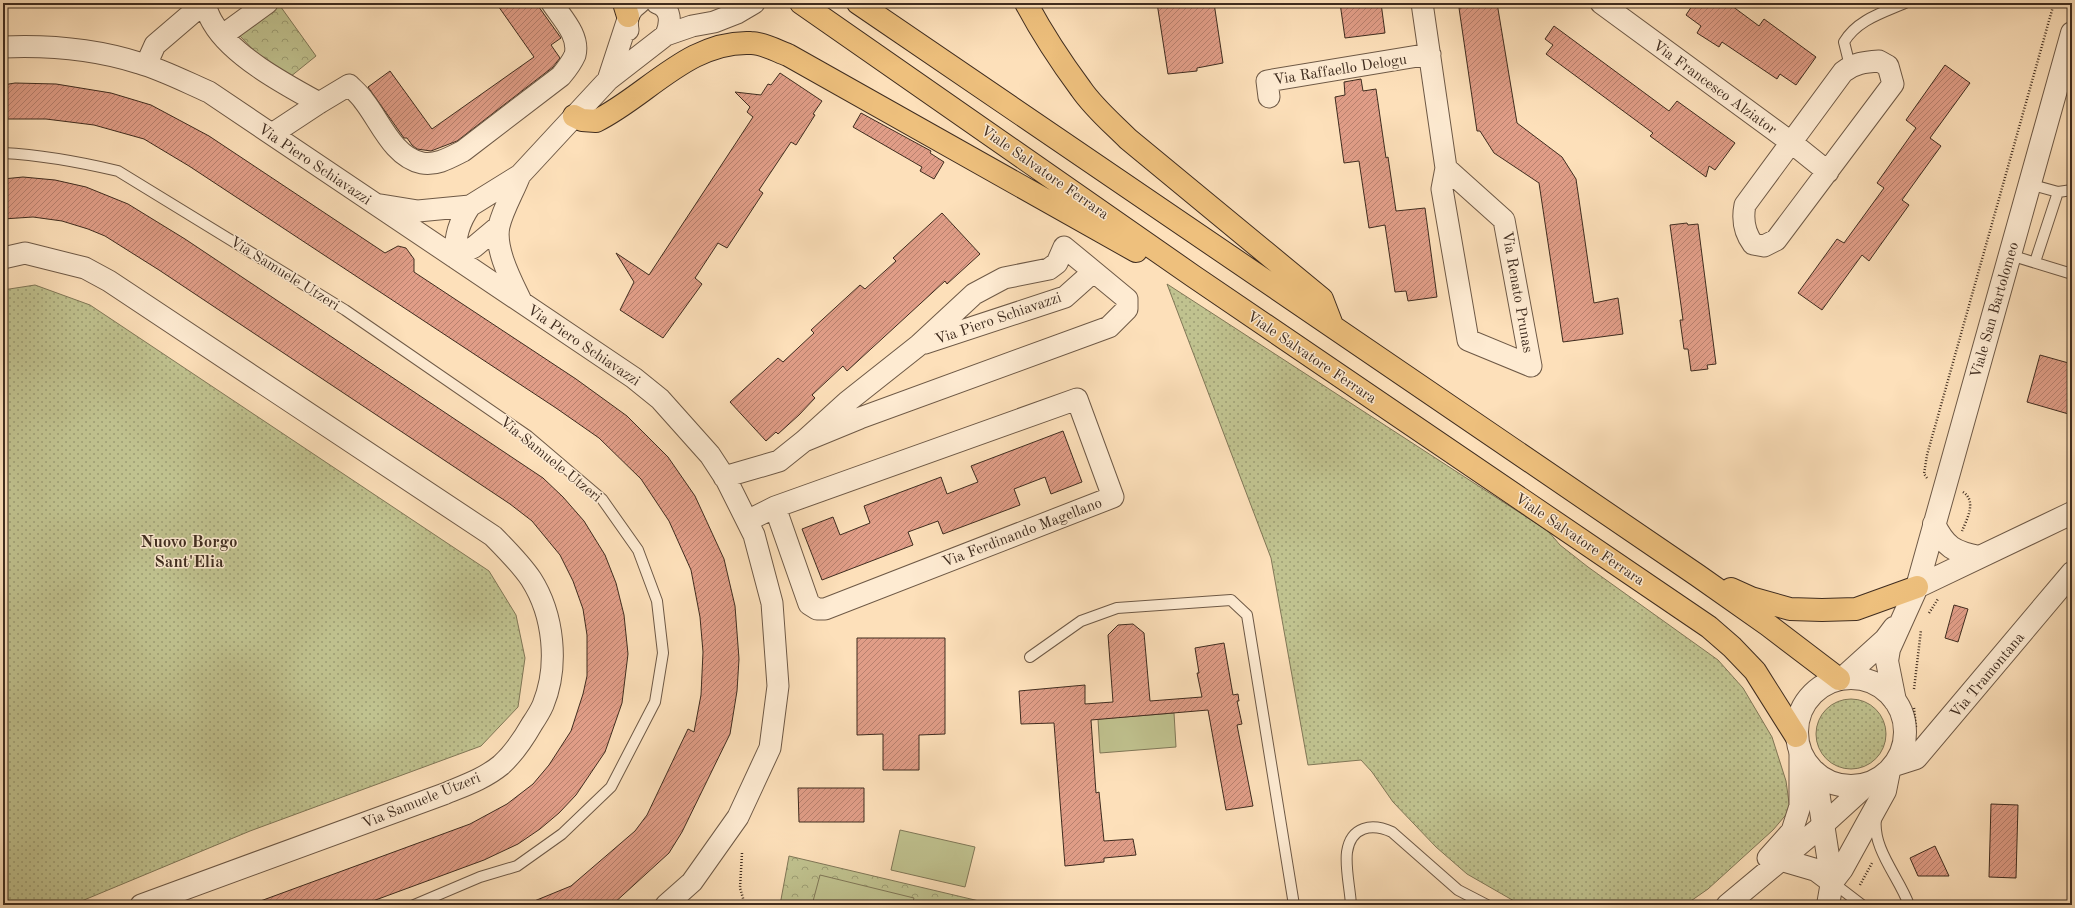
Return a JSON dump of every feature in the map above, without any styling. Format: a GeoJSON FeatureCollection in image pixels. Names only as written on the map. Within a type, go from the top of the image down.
{"type":"FeatureCollection","features":[{"type":"Feature","properties":{"kind":"highway","name":"Viale Salvatore Ferrara"},"geometry":{"type":"LineString","coordinates":[[801,3],[1193,276],[1709,627],[1756,671],[1798,744]]}},
{"type":"Feature","properties":{"kind":"highway"},"geometry":{"type":"LineString","coordinates":[[858,3],[1697,575],[1841,678]]}},
{"type":"Feature","properties":{"kind":"highway"},"geometry":{"type":"LineString","coordinates":[[1026,3],[1081,90],[1102,113],[1128,139],[1322,300],[1332,325]]}},
{"type":"Feature","properties":{"kind":"highway"},"geometry":{"type":"LineString","coordinates":[[574,116],[582,120],[596,121],[701,52],[722,46],[752,42],[788,55],[1172,272],[1193,276]]}},
{"type":"Feature","properties":{"kind":"highway"},"geometry":{"type":"LineString","coordinates":[[1697,575],[1751,598],[1790,609],[1856,609],[1917,587]]}},
{"type":"Feature","properties":{"kind":"street"},"geometry":{"type":"LineString","coordinates":[[146,65],[155,45],[204,3],[213,24],[233,46],[279,81],[319,103]]}},
{"type":"Feature","properties":{"kind":"street"},"geometry":{"type":"LineString","coordinates":[[223,35],[267,3]]}},
{"type":"Feature","properties":{"kind":"street"},"geometry":{"type":"LineString","coordinates":[[272,134],[349,85],[364,100],[395,145],[411,159],[423,163],[433,163],[449,158],[462,151],[561,76],[568,67],[574,56],[576,44],[572,32],[552,3]]}},
{"type":"Feature","properties":{"kind":"street"},"geometry":{"type":"LineString","coordinates":[[454,257],[456,233],[460,221],[470,206],[520,175],[608,80],[662,38],[670,24],[665,3]]}},
{"type":"Feature","properties":{"kind":"street"},"geometry":{"type":"LineString","coordinates":[[629,11],[629,32],[635,40],[648,44],[692,26],[714,22],[737,13],[754,3]]}},
{"type":"Feature","properties":{"kind":"street","name":"Via Renato Prunas"},"geometry":{"type":"LineString","coordinates":[[1422,3],[1446,168],[1442,188],[1468,340],[1532,366],[1504,220],[1446,168]]}},
{"type":"Feature","properties":{"kind":"street","name":"Via Francesco Alziator"},"geometry":{"type":"LineString","coordinates":[[1601,3],[1792,143],[1828,172]]}},
{"type":"Feature","properties":{"kind":"street"},"geometry":{"type":"LineString","coordinates":[[608,80],[629,11]]}},
{"type":"Feature","properties":{"kind":"street","name":"Viale San Bartolomeo"},"geometry":{"type":"LineString","coordinates":[[1907,699],[1887,661],[1889,649],[1913,620],[1917,587],[1934,524],[2072,33]]}},
{"type":"Feature","properties":{"kind":"street","name":"Via Piero Schiavazzi"},"geometry":{"type":"LineString","coordinates":[[3,47],[37,45],[88,50],[146,65],[209,92],[634,378],[660,398],[710,455],[724,477],[754,535],[772,603],[778,686],[770,748],[738,817],[692,882],[666,905]]}},
{"type":"Feature","properties":{"kind":"street","name":"Via Raffaello Delogu"},"geometry":{"type":"LineString","coordinates":[[1269,97],[1266,81],[1430,54]]}},
{"type":"Feature","properties":{"kind":"street"},"geometry":{"type":"LineString","coordinates":[[1879,61],[1888,66],[1893,84],[1776,240],[1764,246],[1753,244],[1746,235],[1743,215],[1745,205],[1843,72],[1850,66],[1879,61]]}},
{"type":"Feature","properties":{"kind":"street"},"geometry":{"type":"LineString","coordinates":[[520,175],[499,226],[499,244],[508,274],[522,302]]}},
{"type":"Feature","properties":{"kind":"street"},"geometry":{"type":"LineString","coordinates":[[375,204],[418,211],[470,206]]}},
{"type":"Feature","properties":{"kind":"street"},"geometry":{"type":"LineString","coordinates":[[454,257],[474,247],[499,226]]}},
{"type":"Feature","properties":{"kind":"street"},"geometry":{"type":"LineString","coordinates":[[724,477],[779,461],[804,441],[846,402],[919,345],[974,294],[1004,278],[1048,269],[1057,263],[1064,247],[1127,299],[1127,309],[1109,327],[1078,337],[860,418],[804,441]]}},
{"type":"Feature","properties":{"kind":"street","name":"Via Samuele Utzeri"},"geometry":{"type":"LineString","coordinates":[[3,258],[25,253],[85,268],[97,274],[493,536],[516,558],[532,580],[545,609],[551,630],[552,654],[550,680],[543,706],[529,730],[501,765],[474,781],[444,794],[141,905]]}},
{"type":"Feature","properties":{"kind":"street","name":"Via Piero Schiavazzi"},"geometry":{"type":"LineString","coordinates":[[919,345],[1065,297],[1093,272]]}},
{"type":"Feature","properties":{"kind":"street","name":"Via Ferdinando Magellano"},"geometry":{"type":"LineString","coordinates":[[747,521],[775,507],[1077,399],[1113,497],[824,609],[817,608],[809,604],[775,507]]}},
{"type":"Feature","properties":{"kind":"street"},"geometry":{"type":"LineString","coordinates":[[1917,587],[2072,513]]}},
{"type":"Feature","properties":{"kind":"street"},"geometry":{"type":"LineString","coordinates":[[1934,524],[1940,536],[1950,548],[1963,554],[1979,557]]}},
{"type":"Feature","properties":{"kind":"street","name":"Via Tramontana"},"geometry":{"type":"LineString","coordinates":[[1882,780],[1916,758],[2072,573]]}},
{"type":"Feature","properties":{"kind":"street","name":"Viale San Bartolomeo"},"geometry":{"type":"LineString","coordinates":[[1841,678],[1885,640],[1913,620]]}},
{"type":"Feature","properties":{"kind":"street"},"geometry":{"type":"LineString","coordinates":[[1722,905],[1777,849],[1792,830],[1800,806],[1796,724],[1800,712],[1816,691],[1841,678],[1855,678],[1869,681],[1885,690],[1907,699],[1904,720],[1906,736],[1903,749],[1882,780],[1842,869],[1832,882]]}},
{"type":"Feature","properties":{"kind":"street"},"geometry":{"type":"LineString","coordinates":[[1798,744],[1815,772],[1832,882],[1828,905]]}},
{"type":"Feature","properties":{"kind":"street"},"geometry":{"type":"LineString","coordinates":[[1815,772],[1831,781],[1857,787],[1882,780]]}},
{"type":"Feature","properties":{"kind":"street"},"geometry":{"type":"LineString","coordinates":[[1727,905],[1882,780]]}},
{"type":"Feature","properties":{"kind":"street"},"geometry":{"type":"LineString","coordinates":[[1782,860],[1816,870],[1832,882]]}},
{"type":"Feature","properties":{"kind":"lane"},"geometry":{"type":"LineString","coordinates":[[1850,66],[1844,42],[1848,34],[1864,20],[1905,3]]}},
{"type":"Feature","properties":{"kind":"lane","name":"Via Samuele Utzeri"},"geometry":{"type":"LineString","coordinates":[[3,153],[31,154],[76,161],[118,171],[345,310],[528,436],[602,499],[638,550],[657,601],[663,653],[655,702],[611,787],[562,834],[517,866],[480,877],[414,905]]}},
{"type":"Feature","properties":{"kind":"lane"},"geometry":{"type":"LineString","coordinates":[[2029,184],[2058,192],[2072,190]]}},
{"type":"Feature","properties":{"kind":"lane"},"geometry":{"type":"LineString","coordinates":[[2035,262],[2058,192]]}},
{"type":"Feature","properties":{"kind":"lane"},"geometry":{"type":"LineString","coordinates":[[2010,255],[2072,274]]}},
{"type":"Feature","properties":{"kind":"lane"},"geometry":{"type":"LineString","coordinates":[[1030,657],[1081,622],[1117,608],[1231,600],[1247,615],[1294,905]]}},
{"type":"Feature","properties":{"kind":"lane"},"geometry":{"type":"LineString","coordinates":[[1882,780],[1875,826],[1880,848],[1909,905]]}},
{"type":"Feature","properties":{"kind":"lane"},"geometry":{"type":"LineString","coordinates":[[1351,905],[1347,852],[1351,840],[1360,831],[1369,826],[1380,826],[1392,832],[1458,890],[1486,905]]}},
{"type":"Feature","properties":{"kind":"lane"},"geometry":{"type":"LineString","coordinates":[[1832,882],[1862,905]]}},
{"type":"Feature","properties":{"kind":"path"},"geometry":{"type":"LineString","coordinates":[[1928,480],[1924,474],[1927,455],[2054,3]]}},
{"type":"Feature","properties":{"kind":"path"},"geometry":{"type":"LineString","coordinates":[[1961,536],[1971,508],[1970,501],[1966,494],[1962,492]]}},
{"type":"Feature","properties":{"kind":"path"},"geometry":{"type":"LineString","coordinates":[[1928,614],[1940,596]]}},
{"type":"Feature","properties":{"kind":"path"},"geometry":{"type":"LineString","coordinates":[[1913,620],[1907,699],[1917,733]]}},
{"type":"Feature","properties":{"kind":"path"},"geometry":{"type":"LineString","coordinates":[[1852,898],[1880,848]]}},
{"type":"Feature","properties":{"kind":"path"},"geometry":{"type":"LineString","coordinates":[[742,853],[740,888],[745,905]]}},
{"type":"Feature","properties":{"kind":"green space"},"geometry":{"type":"Polygon","coordinates":[[[273,3],[278,3],[316,56],[290,77],[262,59],[239,35],[273,3]]]}},
{"type":"Feature","properties":{"kind":"green space"},"geometry":{"type":"Polygon","coordinates":[[[1167,284],[1548,531],[1560,545],[1588,567],[1718,660],[1743,688],[1772,737],[1786,781],[1790,810],[1773,830],[1708,889],[1685,905],[1521,905],[1467,874],[1436,847],[1393,802],[1372,772],[1361,760],[1308,765],[1271,558],[1167,284]]]}},
{"type":"Feature","properties":{"kind":"green space"},"geometry":{"type":"Polygon","coordinates":[[[35,285],[90,305],[489,571],[516,615],[525,658],[518,707],[481,746],[250,831],[72,905],[3,905],[3,290],[35,285]]]}},
{"type":"Feature","properties":{"kind":"green space"},"geometry":{"type":"Polygon","coordinates":[[[1844,699],[1858,699],[1871,705],[1880,714],[1886,727],[1884,747],[1876,759],[1858,769],[1844,769],[1831,763],[1822,754],[1816,741],[1816,727],[1822,714],[1831,705],[1844,699]]]}},
{"type":"Feature","properties":{"kind":"green space"},"geometry":{"type":"Polygon","coordinates":[[[1174,713],[1176,747],[1100,753],[1098,719],[1174,713]]]}},
{"type":"Feature","properties":{"kind":"green space"},"geometry":{"type":"Polygon","coordinates":[[[900,830],[975,847],[965,887],[891,870],[900,830]]]}},
{"type":"Feature","properties":{"kind":"green space"},"geometry":{"type":"Polygon","coordinates":[[[789,856],[996,905],[780,905],[789,856]]]}},
{"type":"Feature","properties":{"kind":"green space"},"geometry":{"type":"Polygon","coordinates":[[[820,875],[914,898],[912,905],[812,905],[820,875]]]}},
{"type":"Feature","properties":{"kind":"building"},"geometry":{"type":"Polygon","coordinates":[[[496,3],[536,3],[561,38],[551,45],[560,58],[553,67],[457,141],[431,151],[417,149],[407,138],[404,138],[368,87],[390,71],[432,129],[534,57],[496,3]]]}},
{"type":"Feature","properties":{"kind":"building"},"geometry":{"type":"Polygon","coordinates":[[[1157,3],[1214,3],[1223,63],[1197,68],[1197,71],[1168,74],[1157,3]]]}},
{"type":"Feature","properties":{"kind":"building"},"geometry":{"type":"Polygon","coordinates":[[[1340,3],[1381,3],[1385,33],[1345,38],[1340,3]]]}},
{"type":"Feature","properties":{"kind":"building"},"geometry":{"type":"Polygon","coordinates":[[[1460,3],[1497,3],[1517,123],[1562,157],[1576,179],[1594,303],[1618,298],[1623,334],[1563,342],[1539,183],[1494,153],[1480,131],[1477,131],[1459,8],[1461,8],[1460,3]]]}},
{"type":"Feature","properties":{"kind":"building"},"geometry":{"type":"Polygon","coordinates":[[[1694,3],[1728,3],[1759,26],[1764,19],[1816,57],[1796,85],[1780,74],[1777,79],[1722,42],[1719,47],[1697,33],[1701,26],[1686,15],[1694,3]]]}},
{"type":"Feature","properties":{"kind":"building"},"geometry":{"type":"Polygon","coordinates":[[[1554,26],[1669,111],[1677,101],[1735,143],[1715,170],[1709,166],[1706,177],[1650,136],[1653,133],[1546,54],[1553,45],[1545,39],[1554,26]]]}},
{"type":"Feature","properties":{"kind":"building"},"geometry":{"type":"Polygon","coordinates":[[[1945,65],[1970,83],[1930,138],[1941,146],[1902,200],[1909,205],[1869,261],[1862,255],[1822,310],[1798,293],[1837,239],[1844,243],[1884,188],[1877,183],[1916,128],[1906,120],[1945,65]]]}},
{"type":"Feature","properties":{"kind":"building"},"geometry":{"type":"Polygon","coordinates":[[[780,73],[822,101],[796,145],[791,142],[759,190],[763,193],[727,248],[718,243],[695,278],[702,284],[663,338],[620,310],[634,282],[616,253],[649,275],[753,117],[747,112],[750,107],[735,92],[761,95],[768,84],[771,85],[780,73]]]}},
{"type":"Feature","properties":{"kind":"building"},"geometry":{"type":"Polygon","coordinates":[[[1361,79],[1363,91],[1376,89],[1386,158],[1388,157],[1396,211],[1425,208],[1437,297],[1408,301],[1406,291],[1395,292],[1385,225],[1369,228],[1359,161],[1344,163],[1335,97],[1345,95],[1344,82],[1361,79]]]}},
{"type":"Feature","properties":{"kind":"building"},"geometry":{"type":"Polygon","coordinates":[[[15,83],[56,84],[111,93],[151,105],[209,136],[385,253],[398,246],[406,248],[414,259],[414,272],[576,379],[627,416],[668,457],[695,496],[724,559],[735,606],[739,659],[737,691],[730,734],[682,832],[669,853],[612,905],[527,904],[571,886],[635,831],[647,815],[688,729],[694,732],[701,695],[703,652],[700,617],[691,570],[669,521],[641,479],[599,438],[556,408],[189,166],[144,139],[94,125],[46,119],[3,119],[3,85],[15,83]]]}},
{"type":"Feature","properties":{"kind":"building"},"geometry":{"type":"Polygon","coordinates":[[[861,113],[931,151],[930,153],[944,162],[934,179],[920,171],[922,167],[853,127],[861,113]]]}},
{"type":"Feature","properties":{"kind":"building"},"geometry":{"type":"Polygon","coordinates":[[[23,177],[55,180],[86,187],[128,204],[185,239],[543,478],[563,497],[584,521],[605,555],[616,583],[624,615],[628,654],[622,703],[605,752],[576,795],[559,813],[540,829],[518,844],[484,860],[362,905],[255,905],[255,903],[470,824],[507,804],[533,784],[549,765],[571,731],[583,694],[587,676],[587,635],[583,609],[573,581],[560,555],[532,521],[510,504],[159,270],[105,236],[62,221],[33,217],[3,219],[3,179],[23,177]]]}},
{"type":"Feature","properties":{"kind":"building"},"geometry":{"type":"Polygon","coordinates":[[[942,213],[980,254],[947,284],[945,281],[847,371],[843,366],[812,395],[815,398],[799,415],[778,434],[776,432],[766,441],[730,402],[778,358],[783,362],[814,333],[811,330],[860,285],[865,289],[896,261],[893,258],[942,213]]]}},
{"type":"Feature","properties":{"kind":"building"},"geometry":{"type":"Polygon","coordinates":[[[1687,223],[1688,225],[1698,224],[1716,364],[1707,365],[1708,369],[1691,371],[1688,349],[1684,349],[1680,320],[1683,320],[1670,225],[1687,223]]]}},
{"type":"Feature","properties":{"kind":"building"},"geometry":{"type":"Polygon","coordinates":[[[2040,355],[2072,364],[2072,415],[2027,402],[2040,355]]]}},
{"type":"Feature","properties":{"kind":"building"},"geometry":{"type":"Polygon","coordinates":[[[1063,431],[1082,482],[1051,494],[1045,477],[1014,489],[1020,505],[943,534],[938,521],[908,532],[913,545],[822,580],[802,529],[833,517],[840,535],[870,523],[864,506],[941,477],[947,494],[978,482],[971,466],[1063,431]]]}},
{"type":"Feature","properties":{"kind":"building"},"geometry":{"type":"Polygon","coordinates":[[[1954,605],[1968,609],[1958,642],[1945,638],[1954,605]]]}},
{"type":"Feature","properties":{"kind":"building"},"geometry":{"type":"Polygon","coordinates":[[[1133,624],[1144,633],[1150,701],[1202,697],[1197,673],[1199,673],[1195,648],[1224,643],[1233,695],[1238,694],[1239,701],[1237,701],[1242,724],[1237,725],[1253,806],[1226,810],[1208,710],[1091,720],[1096,793],[1099,792],[1104,841],[1133,839],[1136,855],[1104,858],[1104,862],[1065,866],[1054,723],[1021,724],[1019,691],[1085,685],[1085,704],[1113,702],[1108,635],[1118,625],[1133,624]]]}},
{"type":"Feature","properties":{"kind":"building"},"geometry":{"type":"Polygon","coordinates":[[[857,638],[945,638],[945,734],[919,735],[919,770],[883,770],[883,734],[857,735],[857,638]]]}},
{"type":"Feature","properties":{"kind":"building"},"geometry":{"type":"Polygon","coordinates":[[[798,788],[864,788],[864,822],[799,822],[798,788]]]}},
{"type":"Feature","properties":{"kind":"building"},"geometry":{"type":"Polygon","coordinates":[[[1991,804],[2018,805],[2016,878],[1989,877],[1991,804]]]}},
{"type":"Feature","properties":{"kind":"building"},"geometry":{"type":"Polygon","coordinates":[[[1935,846],[1949,876],[1918,876],[1910,858],[1935,846]]]}},
{"type":"Feature","properties":{"kind":"district","name":"Nuovo Borgo Sant'Elia"},"geometry":{"type":"Point","coordinates":[189,551]}}]}
